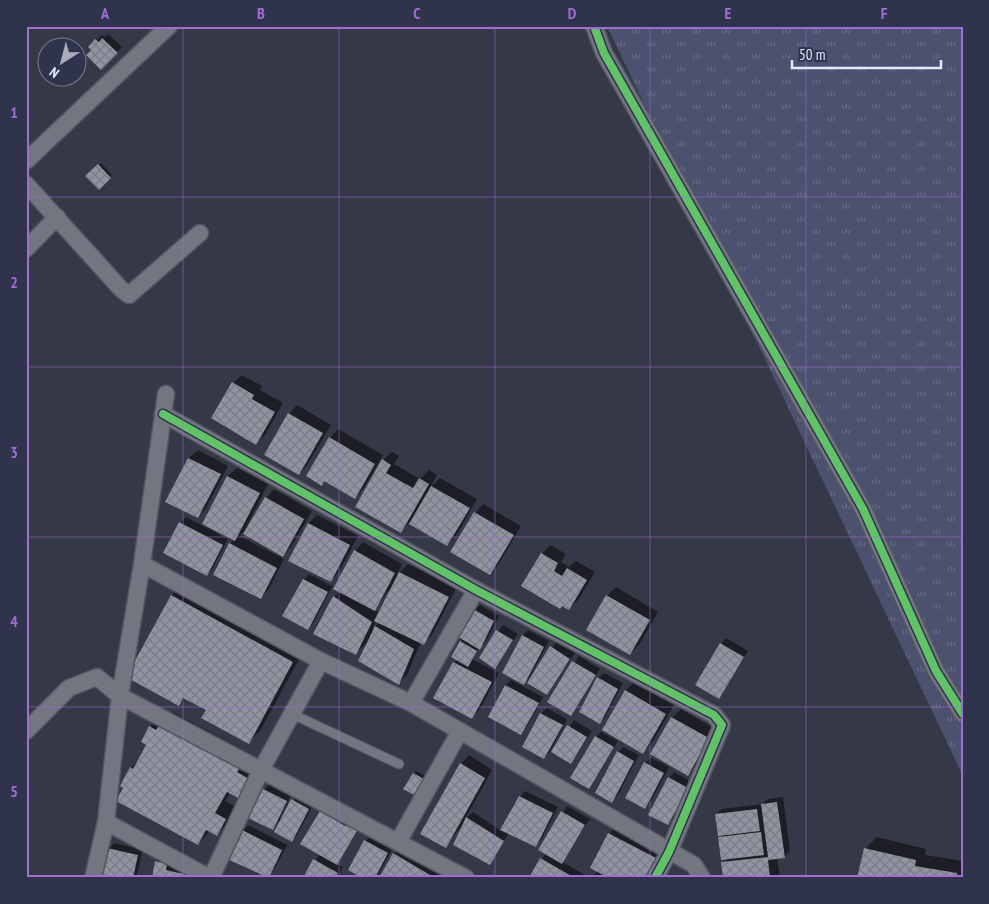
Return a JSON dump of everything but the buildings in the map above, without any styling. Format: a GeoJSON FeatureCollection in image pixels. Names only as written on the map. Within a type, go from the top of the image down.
{"type":"FeatureCollection","features":[{"type":"Feature","properties":{"kind":"street"},"geometry":{"type":"LineString","coordinates":[[26,161],[169,26]]}},
{"type":"Feature","properties":{"kind":"street"},"geometry":{"type":"LineString","coordinates":[[594,26],[604,53],[863,509],[936,671],[963,714]]}},
{"type":"Feature","properties":{"kind":"street"},"geometry":{"type":"LineString","coordinates":[[26,184],[121,289],[129,295],[200,233]]}},
{"type":"Feature","properties":{"kind":"street"},"geometry":{"type":"LineString","coordinates":[[26,249],[57,217]]}},
{"type":"Feature","properties":{"kind":"street"},"geometry":{"type":"LineString","coordinates":[[93,878],[106,822],[120,696],[142,564],[166,394]]}},
{"type":"Feature","properties":{"kind":"street"},"geometry":{"type":"LineString","coordinates":[[163,414],[476,590],[714,715],[722,725],[669,852],[656,878]]}},
{"type":"Feature","properties":{"kind":"street"},"geometry":{"type":"LineString","coordinates":[[142,564],[321,661],[411,703],[694,865],[702,878]]}},
{"type":"Feature","properties":{"kind":"street"},"geometry":{"type":"LineString","coordinates":[[411,703],[476,590]]}},
{"type":"Feature","properties":{"kind":"street"},"geometry":{"type":"LineString","coordinates":[[106,822],[210,878],[261,770],[321,661]]}},
{"type":"Feature","properties":{"kind":"street"},"geometry":{"type":"LineString","coordinates":[[26,731],[69,688],[97,677],[120,696],[466,878]]}},
{"type":"Feature","properties":{"kind":"street"},"geometry":{"type":"LineString","coordinates":[[398,842],[460,731]]}},
{"type":"Feature","properties":{"kind":"lane"},"geometry":{"type":"LineString","coordinates":[[292,714],[399,764]]}},
{"type":"Feature","properties":{"kind":"green space"},"geometry":{"type":"Polygon","coordinates":[[[607,26],[963,26],[963,776],[607,26]]]}},
{"type":"Feature","properties":{"kind":"cycle path"},"geometry":{"type":"LineString","coordinates":[[594,26],[604,53],[863,509],[936,671],[963,714]]}},
{"type":"Feature","properties":{"kind":"cycle path"},"geometry":{"type":"LineString","coordinates":[[163,414],[476,590],[714,715],[722,725],[669,852],[655,878]]}}]}
